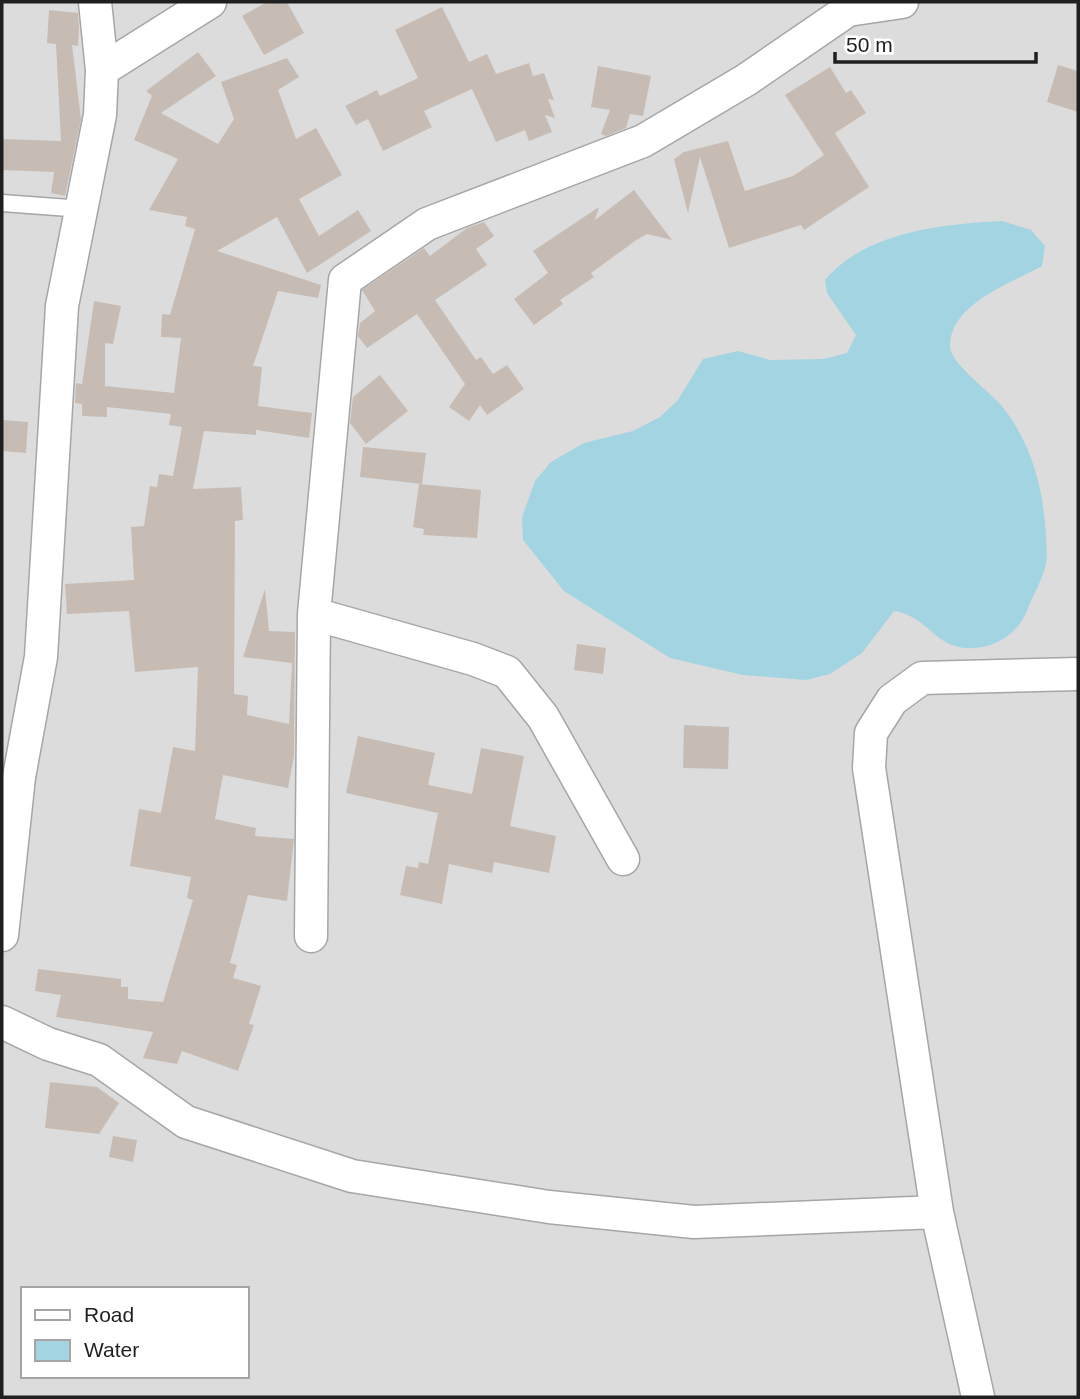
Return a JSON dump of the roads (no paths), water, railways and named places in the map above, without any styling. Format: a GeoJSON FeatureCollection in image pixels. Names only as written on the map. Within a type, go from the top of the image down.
{"type":"FeatureCollection","features":[{"type":"Feature","properties":{"kind":"street"},"geometry":{"type":"LineString","coordinates":[[2,935],[19,777],[41,657],[62,306],[100,115],[102,71],[95,2]]}},
{"type":"Feature","properties":{"kind":"street"},"geometry":{"type":"LineString","coordinates":[[102,71],[210,2]]}},
{"type":"Feature","properties":{"kind":"street"},"geometry":{"type":"LineString","coordinates":[[311,936],[314,614],[345,280],[427,224],[643,141],[746,80],[848,10],[902,2]]}},
{"type":"Feature","properties":{"kind":"street"},"geometry":{"type":"LineString","coordinates":[[314,614],[473,659],[507,673],[543,717],[623,859]]}},
{"type":"Feature","properties":{"kind":"street"},"geometry":{"type":"LineString","coordinates":[[978,1397],[937,1212],[869,768],[871,733],[892,699],[922,678],[1076,682]]}},
{"type":"Feature","properties":{"kind":"street"},"geometry":{"type":"LineString","coordinates":[[2,1022],[48,1044],[99,1060],[186,1122],[352,1176],[549,1207],[694,1223],[937,1212]]}},
{"type":"Feature","properties":{"kind":"lane"},"geometry":{"type":"LineString","coordinates":[[2,203],[83,209]]}},
{"type":"Feature","properties":{"kind":"water"},"geometry":{"type":"Polygon","coordinates":[[[1002,221],[1031,230],[1045,246],[1042,266],[999,288],[971,307],[960,318],[953,331],[950,346],[956,360],[1001,405],[1012,420],[1028,451],[1039,485],[1045,520],[1047,561],[1022,621],[1002,640],[985,647],[956,646],[938,637],[915,619],[894,611],[862,653],[830,674],[806,680],[743,675],[670,658],[564,591],[523,540],[522,517],[535,481],[551,462],[584,443],[633,431],[660,417],[678,400],[703,359],[738,351],[770,360],[823,359],[847,353],[856,335],[827,293],[825,280],[861,251],[883,241],[930,228],[1002,221]]]}}]}
